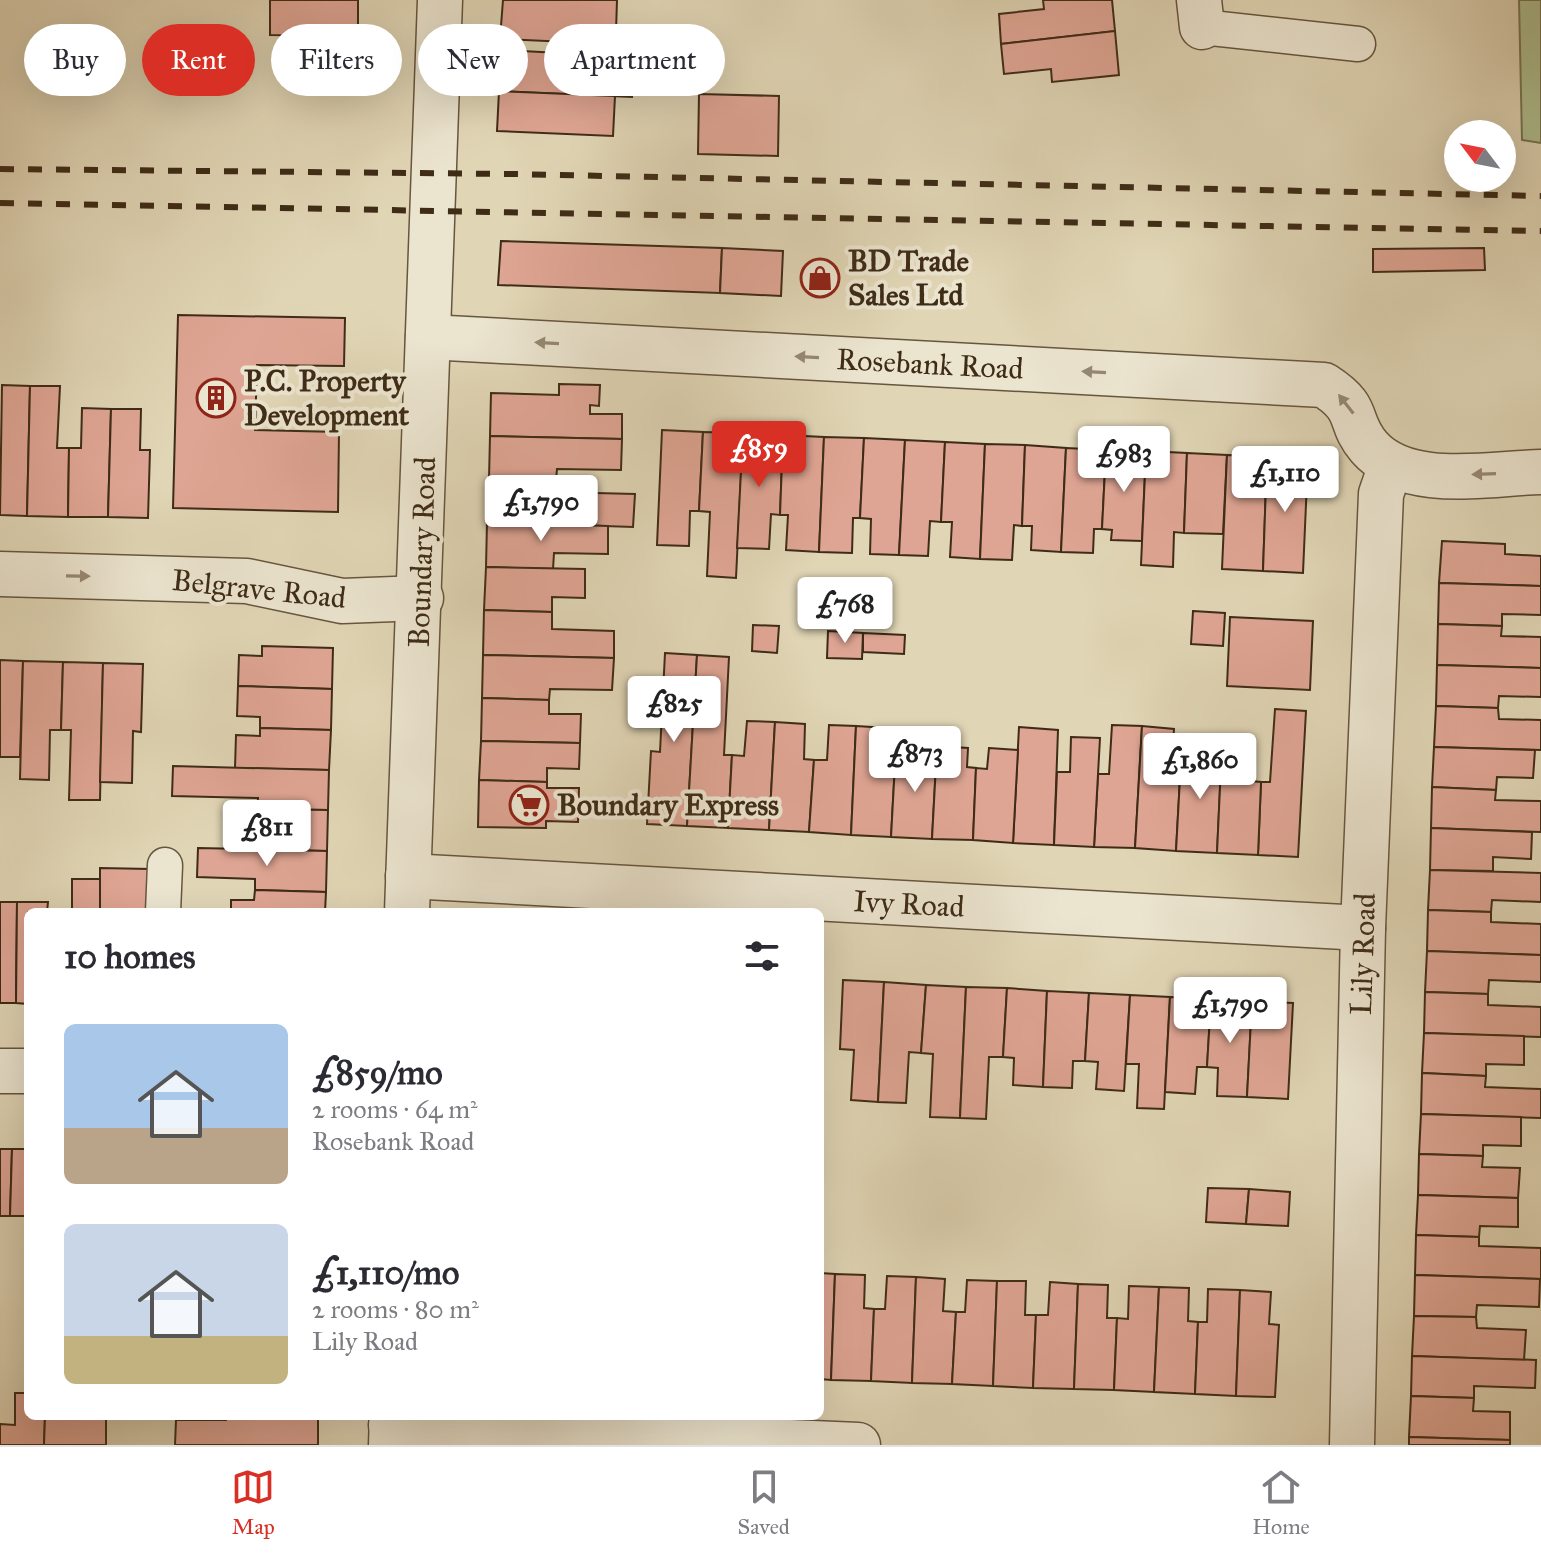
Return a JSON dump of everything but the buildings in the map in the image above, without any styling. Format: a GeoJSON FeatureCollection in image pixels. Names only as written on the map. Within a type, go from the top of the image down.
{"type":"FeatureCollection","features":[{"type":"Feature","properties":{"kind":"street","name":"Boundary Road"},"geometry":{"type":"LineString","coordinates":[[408,894],[421,598],[440,0]]}},
{"type":"Feature","properties":{"kind":"street","name":"Rosebank Road"},"geometry":{"type":"LineString","coordinates":[[428,337],[1324,385],[1352,407],[1369,447],[1391,465]]}},
{"type":"Feature","properties":{"kind":"street"},"geometry":{"type":"LineString","coordinates":[[1391,465],[1426,475],[1541,472]]}},
{"type":"Feature","properties":{"kind":"street","name":"Lily Road"},"geometry":{"type":"LineString","coordinates":[[1352,1445],[1363,928],[1381,494],[1391,465]]}},
{"type":"Feature","properties":{"kind":"street","name":"Belgrave Road"},"geometry":{"type":"LineString","coordinates":[[0,574],[247,581],[342,601],[421,598]]}},
{"type":"Feature","properties":{"kind":"street","name":"Ivy Road"},"geometry":{"type":"LineString","coordinates":[[408,894],[801,908]]}},
{"type":"Feature","properties":{"kind":"street","name":"Ivy Road"},"geometry":{"type":"LineString","coordinates":[[824,909],[1363,928]]}},
{"type":"Feature","properties":{"kind":"street"},"geometry":{"type":"LineString","coordinates":[[0,1071],[24,1071]]}},
{"type":"Feature","properties":{"kind":"street"},"geometry":{"type":"LineString","coordinates":[[391,1429],[858,1445]]}},
{"type":"Feature","properties":{"kind":"lane"},"geometry":{"type":"LineString","coordinates":[[1200,14],[1358,44]]}},
{"type":"Feature","properties":{"kind":"lane"},"geometry":{"type":"LineString","coordinates":[[163,908],[165,865]]}},
{"type":"Feature","properties":{"kind":"green space"},"geometry":{"type":"Polygon","coordinates":[[[1519,0],[1541,0],[1541,143],[1522,140],[1519,0]]]}},
{"type":"Feature","properties":{"kind":"railway"},"geometry":{"type":"LineString","coordinates":[[0,169],[513,174],[1541,196]]}},
{"type":"Feature","properties":{"kind":"railway"},"geometry":{"type":"LineString","coordinates":[[0,203],[1541,231]]}},
{"type":"Feature","properties":{"kind":"place","name":"BD Trade Sales Ltd"},"geometry":{"type":"Point","coordinates":[820,278]}},
{"type":"Feature","properties":{"kind":"place","name":"P.C. Property Development"},"geometry":{"type":"Point","coordinates":[216,398]}},
{"type":"Feature","properties":{"kind":"place","name":"Boundary Express"},"geometry":{"type":"Point","coordinates":[529,805]}}]}
